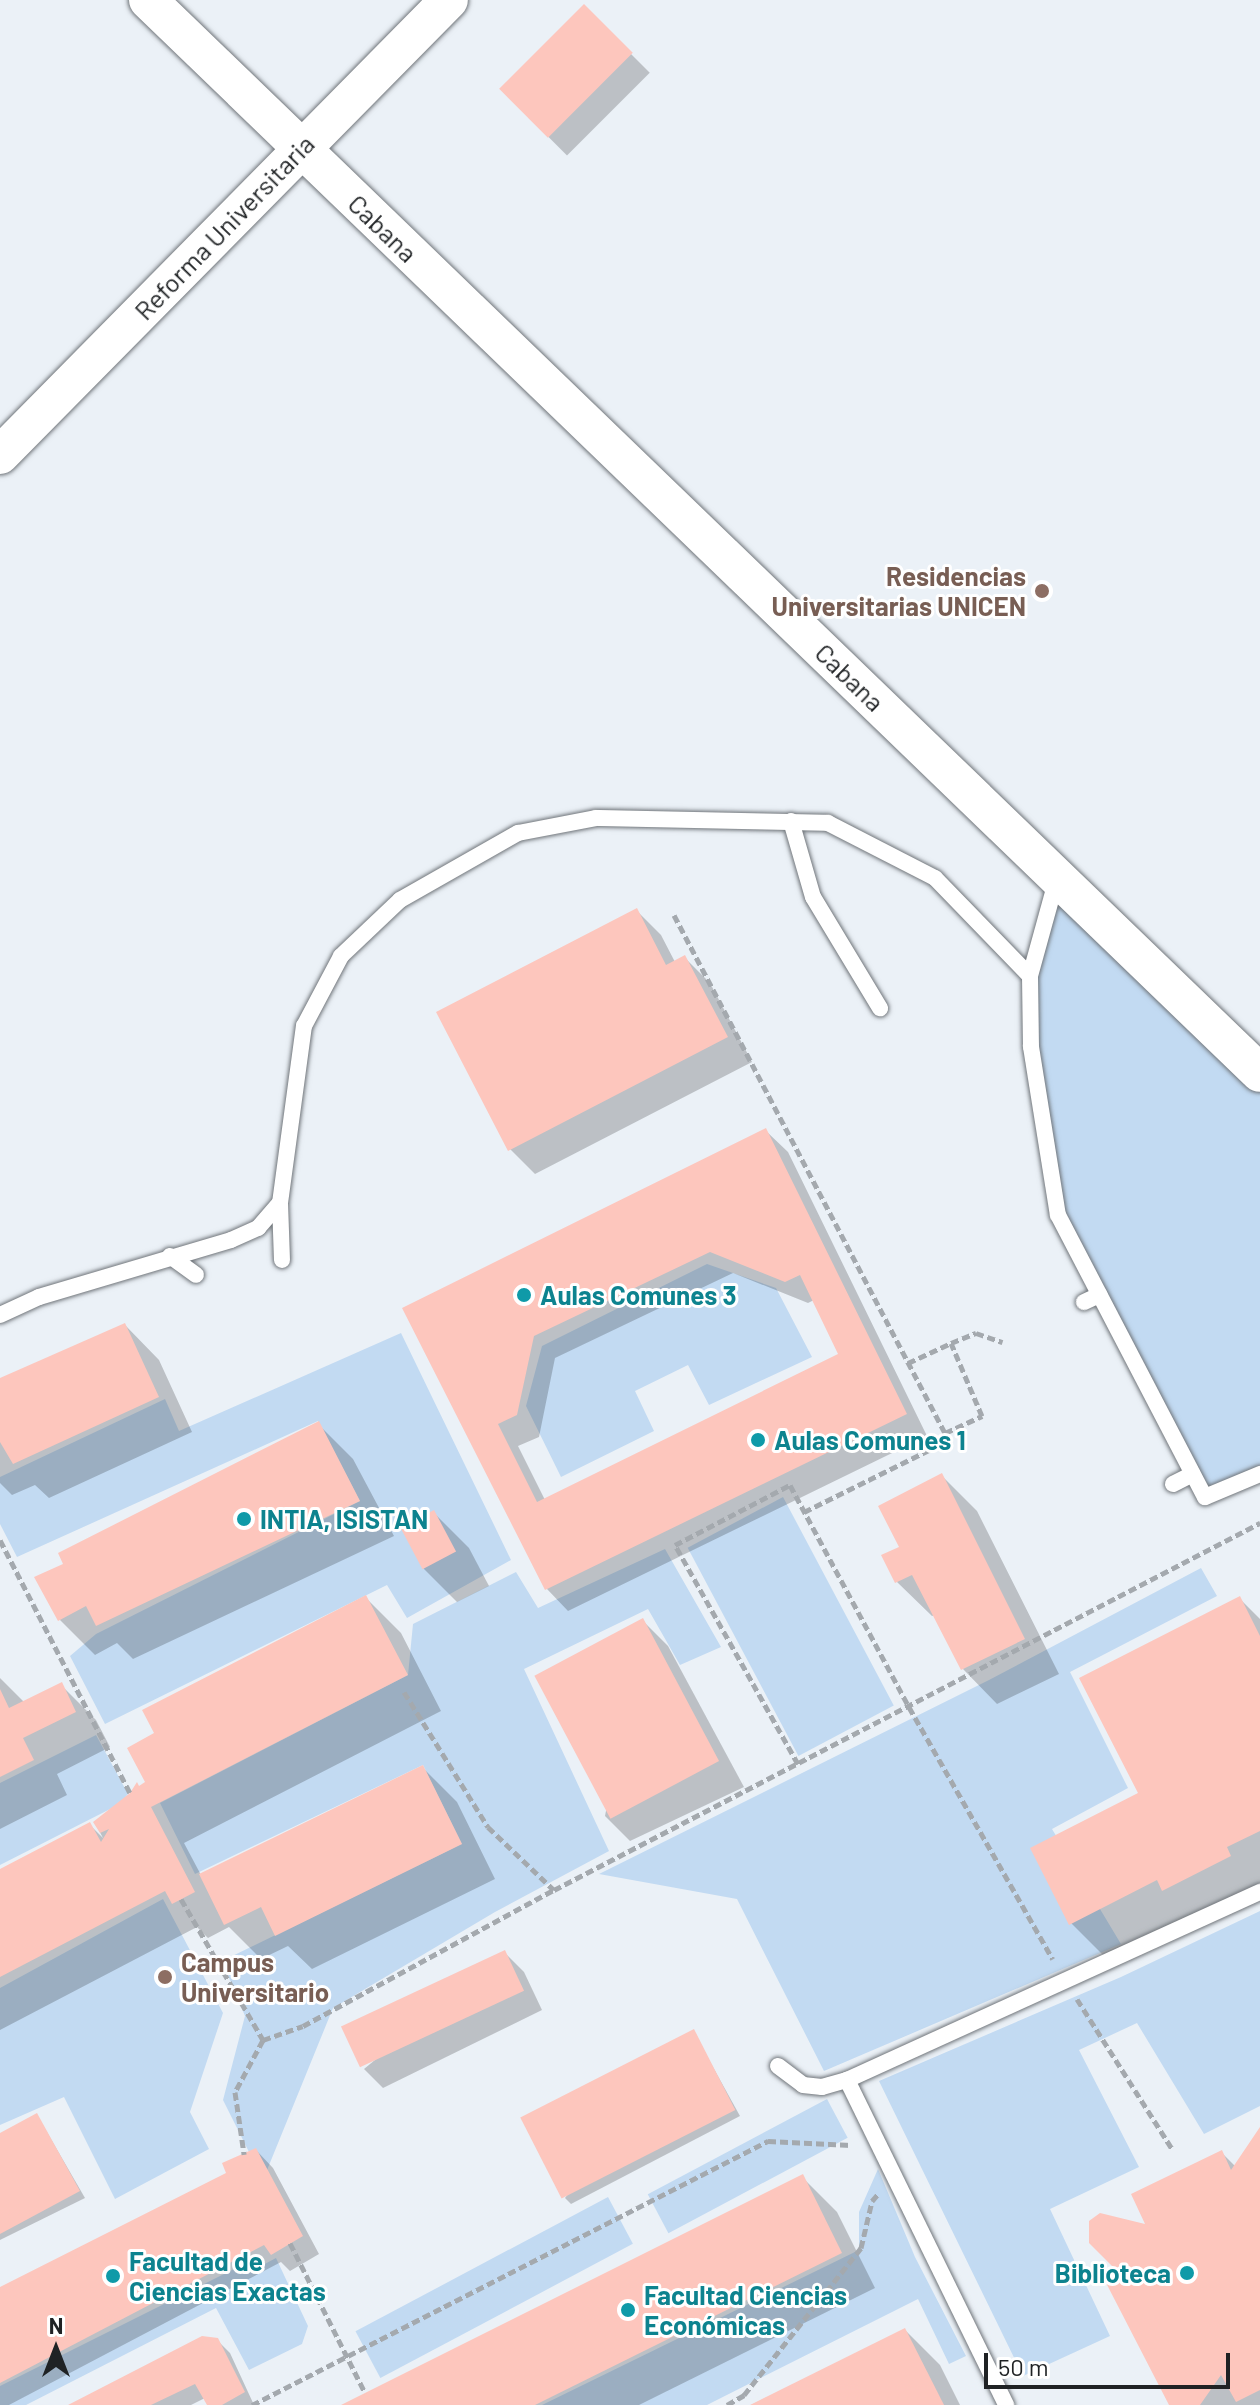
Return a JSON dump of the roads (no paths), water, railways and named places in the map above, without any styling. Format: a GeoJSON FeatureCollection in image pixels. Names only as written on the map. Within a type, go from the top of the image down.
{"type":"FeatureCollection","features":[{"type":"Feature","properties":{"kind":"street","name":"Cabana"},"geometry":{"type":"LineString","coordinates":[[148,0],[1260,1073]]}},
{"type":"Feature","properties":{"kind":"street","name":"Reforma Universitaria"},"geometry":{"type":"LineString","coordinates":[[0,455],[449,0]]}},
{"type":"Feature","properties":{"kind":"lane"},"geometry":{"type":"LineString","coordinates":[[282,1260],[280,1203],[304,1026],[341,956],[400,900],[518,833],[596,818],[828,823],[935,878],[1030,976]]}},
{"type":"Feature","properties":{"kind":"lane"},"geometry":{"type":"LineString","coordinates":[[791,821],[813,897],[880,1008]]}},
{"type":"Feature","properties":{"kind":"lane"},"geometry":{"type":"LineString","coordinates":[[1058,876],[1030,976],[1031,1047],[1058,1215],[1092,1298],[1205,1497],[1260,1474]]}},
{"type":"Feature","properties":{"kind":"lane"},"geometry":{"type":"LineString","coordinates":[[0,1315],[39,1297],[231,1240],[258,1228],[280,1203]]}},
{"type":"Feature","properties":{"kind":"lane"},"geometry":{"type":"LineString","coordinates":[[170,1256],[196,1275]]}},
{"type":"Feature","properties":{"kind":"lane"},"geometry":{"type":"LineString","coordinates":[[1173,1484],[1193,1474]]}},
{"type":"Feature","properties":{"kind":"lane"},"geometry":{"type":"LineString","coordinates":[[778,2066],[803,2085],[822,2087],[847,2080],[1260,1892]]}},
{"type":"Feature","properties":{"kind":"lane"},"geometry":{"type":"LineString","coordinates":[[847,2080],[1006,2405]]}},
{"type":"Feature","properties":{"kind":"place","name":"Residencias Universitarias UNICEN"},"geometry":{"type":"Point","coordinates":[1042,591]}},
{"type":"Feature","properties":{"kind":"place","name":"Aulas Comunes 3"},"geometry":{"type":"Point","coordinates":[524,1295]}},
{"type":"Feature","properties":{"kind":"place","name":"Aulas Comunes 1"},"geometry":{"type":"Point","coordinates":[758,1440]}},
{"type":"Feature","properties":{"kind":"place","name":"INTIA, ISISTAN"},"geometry":{"type":"Point","coordinates":[244,1519]}},
{"type":"Feature","properties":{"kind":"place","name":"Campus Universitario"},"geometry":{"type":"Point","coordinates":[165,1977]}},
{"type":"Feature","properties":{"kind":"place","name":"Biblioteca"},"geometry":{"type":"Point","coordinates":[1187,2273]}},
{"type":"Feature","properties":{"kind":"place","name":"Facultad de Ciencias Exactas"},"geometry":{"type":"Point","coordinates":[113,2276]}},
{"type":"Feature","properties":{"kind":"place","name":"Facultad Ciencias Económicas"},"geometry":{"type":"Point","coordinates":[628,2310]}}]}
